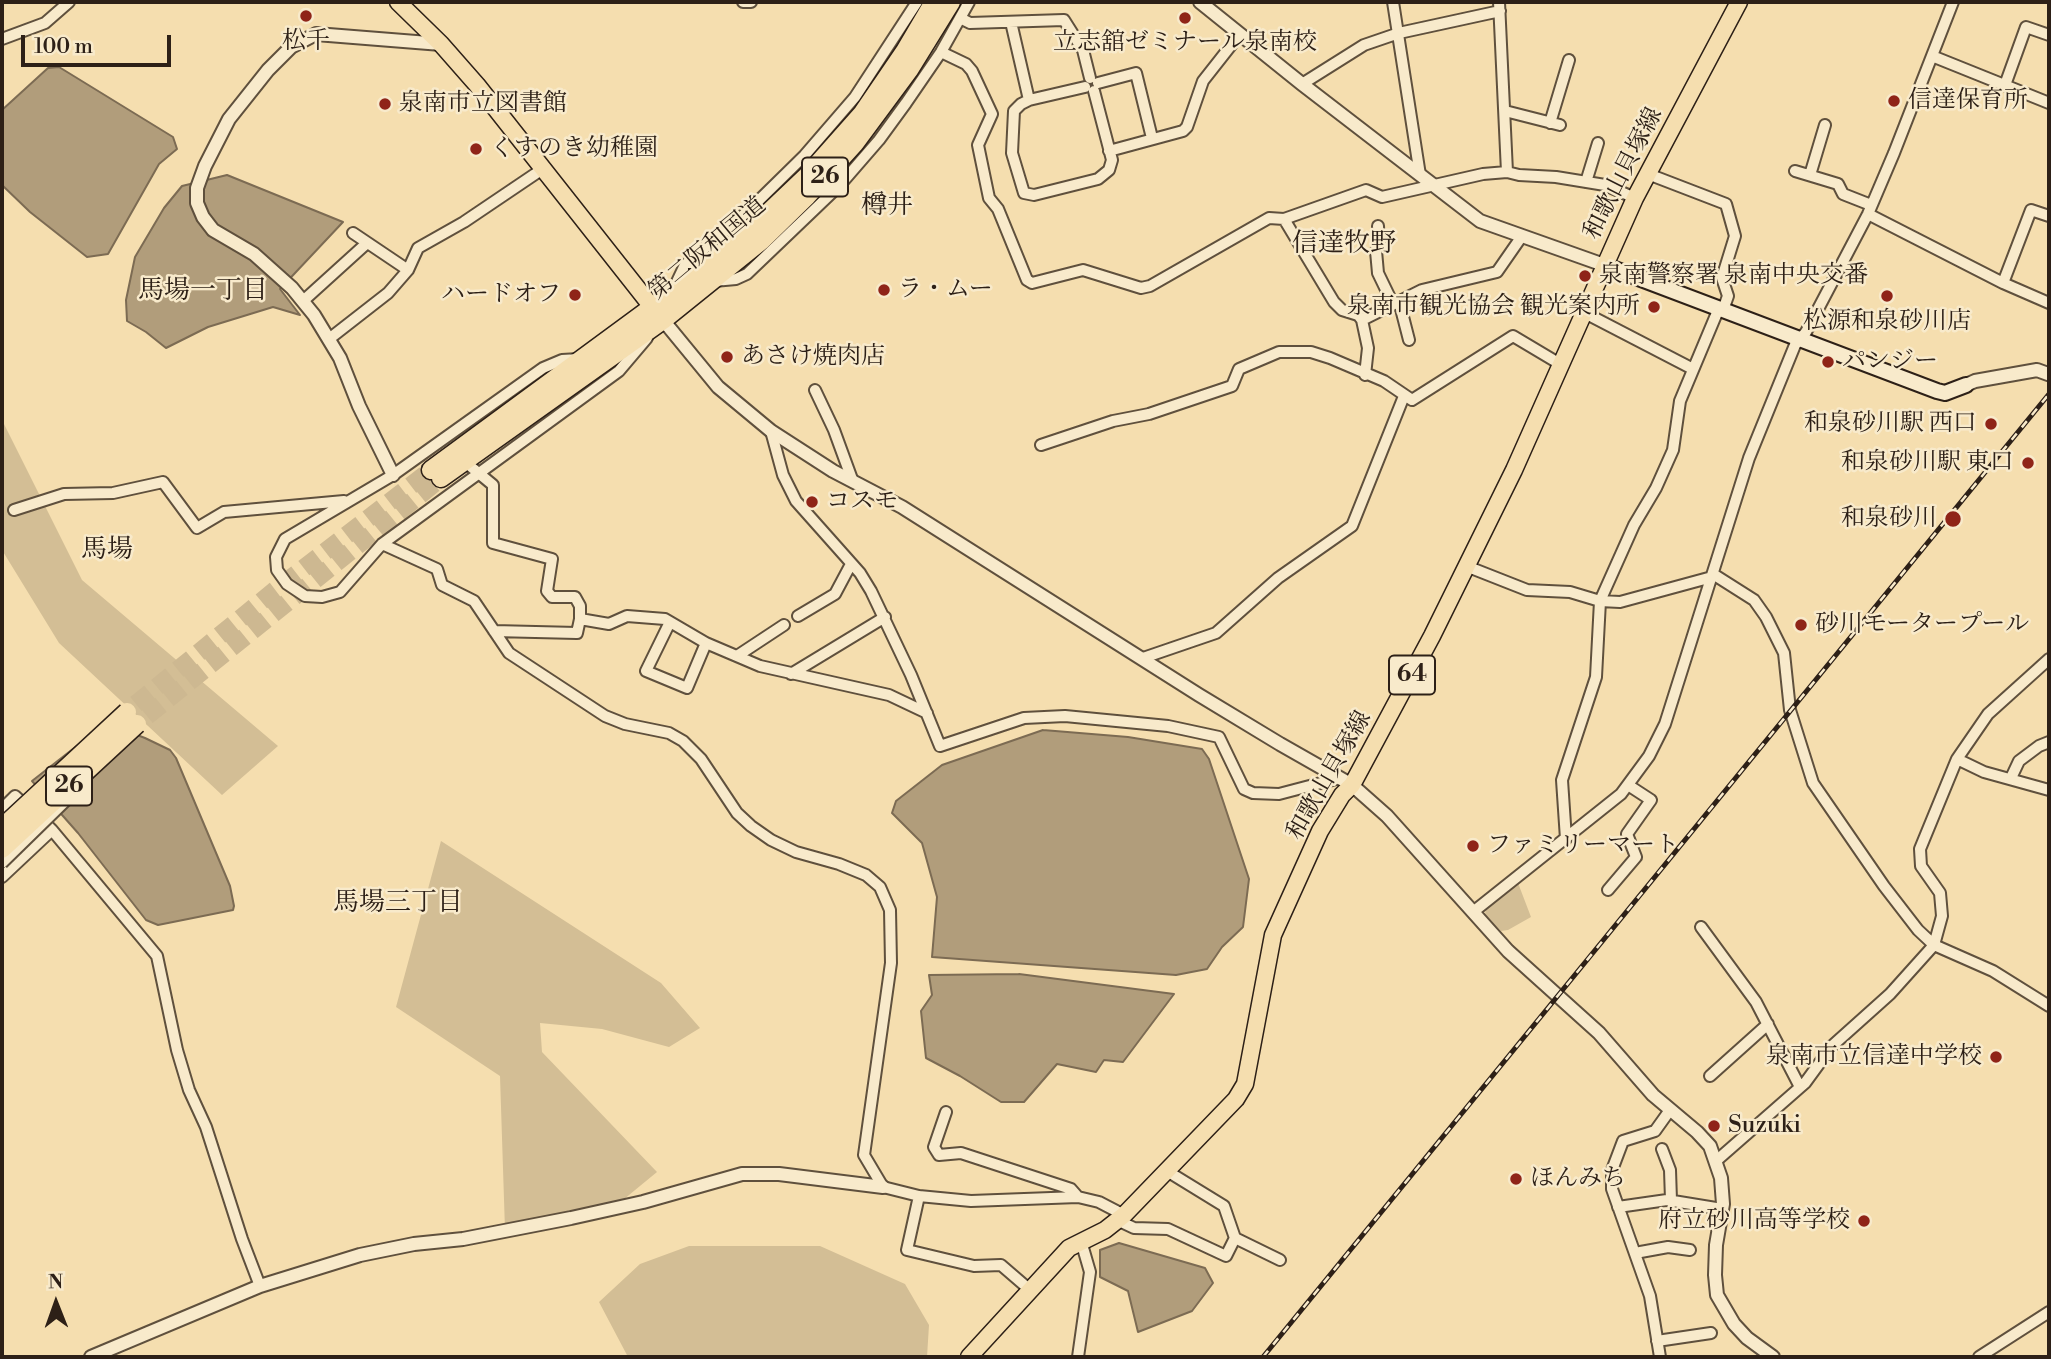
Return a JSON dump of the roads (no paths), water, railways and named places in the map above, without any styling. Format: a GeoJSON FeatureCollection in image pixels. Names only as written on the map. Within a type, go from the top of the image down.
{"type":"FeatureCollection","features":[{"type":"Feature","properties":{"kind":"highway","name":"第二阪和国道"},"geometry":{"type":"LineString","coordinates":[[934,2],[905,51],[862,114],[831,151],[745,235],[673,292],[657,314],[436,474],[581,359],[657,314],[714,281],[761,242],[807,197],[855,143],[909,70],[951,2]]}},
{"type":"Feature","properties":{"kind":"highway","name":"26"},"geometry":{"type":"LineString","coordinates":[[2,828],[92,744],[137,714],[113,746],[2,849]]}},
{"type":"Feature","properties":{"kind":"main road","name":"和歌山貝塚線"},"geometry":{"type":"LineString","coordinates":[[969,1357],[1069,1248],[1105,1230],[1121,1217],[1236,1099],[1245,1084],[1273,935],[1320,831],[1342,794],[1346,781],[1433,636],[1514,470],[1635,198],[1739,2]]}},
{"type":"Feature","properties":{"kind":"main road"},"geometry":{"type":"LineString","coordinates":[[402,3],[441,44],[544,168],[657,314]]}},
{"type":"Feature","properties":{"kind":"main road"},"geometry":{"type":"LineString","coordinates":[[1604,265],[1937,391],[1945,393],[1966,385]]}},
{"type":"Feature","properties":{"kind":"street"},"geometry":{"type":"LineString","coordinates":[[2,39],[45,23],[69,2]]}},
{"type":"Feature","properties":{"kind":"street"},"geometry":{"type":"LineString","coordinates":[[743,2],[751,2]]}},
{"type":"Feature","properties":{"kind":"street"},"geometry":{"type":"LineString","coordinates":[[673,292],[685,265],[748,211],[804,156],[856,97],[917,2]]}},
{"type":"Feature","properties":{"kind":"street"},"geometry":{"type":"LineString","coordinates":[[714,281],[736,279],[747,274],[809,216],[879,141],[941,52],[969,2]]}},
{"type":"Feature","properties":{"kind":"street"},"geometry":{"type":"LineString","coordinates":[[1200,2],[1480,221],[1604,265]]}},
{"type":"Feature","properties":{"kind":"street"},"geometry":{"type":"LineString","coordinates":[[1393,2],[1420,175]]}},
{"type":"Feature","properties":{"kind":"street"},"geometry":{"type":"LineString","coordinates":[[1473,912],[1566,839],[1628,785],[1649,756],[1665,723],[1749,458],[1799,340],[1806,332],[1870,210],[1953,2]]}},
{"type":"Feature","properties":{"kind":"street"},"geometry":{"type":"LineString","coordinates":[[1302,84],[1364,45],[1398,33],[1500,6],[1507,172]]}},
{"type":"Feature","properties":{"kind":"street"},"geometry":{"type":"LineString","coordinates":[[960,18],[970,23],[1064,20],[1083,50],[1092,85],[1110,151],[1112,166],[1098,179],[1034,195],[1024,193],[1011,142],[1014,111],[1029,100],[1092,85],[1136,73],[1152,138]]}},
{"type":"Feature","properties":{"kind":"street"},"geometry":{"type":"LineString","coordinates":[[1011,22],[1029,100]]}},
{"type":"Feature","properties":{"kind":"street"},"geometry":{"type":"LineString","coordinates":[[2005,85],[2026,27],[2049,35]]}},
{"type":"Feature","properties":{"kind":"street"},"geometry":{"type":"LineString","coordinates":[[393,475],[329,339],[292,288],[254,254],[213,230],[197,203],[197,188],[229,119],[268,70],[291,47],[316,34],[441,44]]}},
{"type":"Feature","properties":{"kind":"street"},"geometry":{"type":"LineString","coordinates":[[1110,151],[1183,131],[1187,127],[1203,81],[1240,34]]}},
{"type":"Feature","properties":{"kind":"street"},"geometry":{"type":"LineString","coordinates":[[941,52],[966,64],[972,71],[992,114],[978,145],[989,198],[998,209],[1027,280],[1032,283],[1083,270],[1141,288],[1150,286],[1269,219],[1284,219],[1366,190],[1382,197],[1483,174],[1507,172],[1605,185],[1635,198]]}},
{"type":"Feature","properties":{"kind":"street"},"geometry":{"type":"LineString","coordinates":[[1932,56],[2049,103]]}},
{"type":"Feature","properties":{"kind":"street"},"geometry":{"type":"LineString","coordinates":[[1505,111],[1555,124],[1569,60]]}},
{"type":"Feature","properties":{"kind":"street"},"geometry":{"type":"LineString","coordinates":[[1810,175],[1825,125]]}},
{"type":"Feature","properties":{"kind":"street"},"geometry":{"type":"LineString","coordinates":[[1586,182],[1598,143]]}},
{"type":"Feature","properties":{"kind":"street"},"geometry":{"type":"LineString","coordinates":[[329,339],[388,293],[408,270],[418,248],[464,222],[544,168]]}},
{"type":"Feature","properties":{"kind":"street"},"geometry":{"type":"LineString","coordinates":[[1795,171],[1838,184],[1843,194],[1870,210],[2003,284],[2049,303]]}},
{"type":"Feature","properties":{"kind":"street"},"geometry":{"type":"LineString","coordinates":[[1566,839],[1562,780],[1596,677],[1600,601],[1633,526],[1656,488],[1673,450],[1680,401],[1728,296],[1722,278],[1735,236],[1726,204],[1648,174]]}},
{"type":"Feature","properties":{"kind":"street"},"geometry":{"type":"LineString","coordinates":[[2003,284],[2031,210],[2049,216]]}},
{"type":"Feature","properties":{"kind":"street"},"geometry":{"type":"LineString","coordinates":[[1284,219],[1334,302],[1342,310],[1358,315],[1362,320],[1368,348],[1365,375]]}},
{"type":"Feature","properties":{"kind":"street"},"geometry":{"type":"LineString","coordinates":[[1378,226],[1378,273],[1396,302],[1409,340]]}},
{"type":"Feature","properties":{"kind":"street"},"geometry":{"type":"LineString","coordinates":[[353,233],[408,270]]}},
{"type":"Feature","properties":{"kind":"street"},"geometry":{"type":"LineString","coordinates":[[1362,320],[1422,290],[1497,272],[1522,236]]}},
{"type":"Feature","properties":{"kind":"street"},"geometry":{"type":"LineString","coordinates":[[303,301],[368,243]]}},
{"type":"Feature","properties":{"kind":"street"},"geometry":{"type":"LineString","coordinates":[[1583,312],[1693,369]]}},
{"type":"Feature","properties":{"kind":"street"},"geometry":{"type":"LineString","coordinates":[[581,359],[562,360],[543,368],[451,440],[285,540],[276,557],[277,570],[287,584],[305,596],[322,597],[340,592],[382,544],[475,470],[619,371],[657,314],[718,387],[771,431],[833,471],[902,507],[1268,737],[1346,781],[1387,816],[1508,951],[1599,1033],[1653,1095],[1710,1146],[1721,1178],[1722,1209],[1716,1245],[1717,1295],[1734,1324],[1747,1338],[1773,1357]]}},
{"type":"Feature","properties":{"kind":"street"},"geometry":{"type":"LineString","coordinates":[[1041,445],[1113,421],[1149,414],[1232,386],[1239,369],[1279,352],[1311,352],[1329,358],[1384,382],[1412,400],[1513,336],[1560,364]]}},
{"type":"Feature","properties":{"kind":"street"},"geometry":{"type":"LineString","coordinates":[[1966,385],[2037,370],[2049,374]]}},
{"type":"Feature","properties":{"kind":"street"},"geometry":{"type":"LineString","coordinates":[[815,390],[834,429],[853,482]]}},
{"type":"Feature","properties":{"kind":"street"},"geometry":{"type":"LineString","coordinates":[[1143,659],[1216,633],[1278,578],[1352,526],[1404,396]]}},
{"type":"Feature","properties":{"kind":"street"},"geometry":{"type":"LineString","coordinates":[[771,431],[783,475],[796,501],[860,573],[885,617],[940,746],[1024,718],[1065,716],[1168,726],[1219,737],[1244,789],[1252,793],[1279,794],[1346,781]]}},
{"type":"Feature","properties":{"kind":"street"},"geometry":{"type":"LineString","coordinates":[[475,470],[493,485],[493,543],[552,559],[547,592],[552,597],[575,597],[580,606],[577,633],[494,631]]}},
{"type":"Feature","properties":{"kind":"street"},"geometry":{"type":"LineString","coordinates":[[15,510],[64,495],[113,493],[163,482],[197,528],[224,512],[350,500]]}},
{"type":"Feature","properties":{"kind":"street"},"geometry":{"type":"LineString","coordinates":[[382,544],[437,569],[442,585],[474,601],[509,653],[605,716],[625,724],[669,733],[683,741],[701,759],[737,813],[771,840],[796,852],[848,867],[880,887],[890,910],[891,963],[864,1155],[883,1186]]}},
{"type":"Feature","properties":{"kind":"street"},"geometry":{"type":"LineString","coordinates":[[798,616],[835,594],[851,564]]}},
{"type":"Feature","properties":{"kind":"street"},"geometry":{"type":"LineString","coordinates":[[1466,566],[1527,590],[1570,592],[1600,601],[1620,602],[1712,575],[1754,600],[1766,617],[1783,653],[1790,710],[1813,783],[1884,886],[1934,946],[1993,971],[2049,1006]]}},
{"type":"Feature","properties":{"kind":"street"},"geometry":{"type":"LineString","coordinates":[[580,619],[609,624],[627,617],[646,616],[670,622],[706,643],[760,666],[889,695],[927,713]]}},
{"type":"Feature","properties":{"kind":"street"},"geometry":{"type":"LineString","coordinates":[[791,674],[885,617]]}},
{"type":"Feature","properties":{"kind":"street"},"geometry":{"type":"LineString","coordinates":[[670,622],[646,671],[687,688],[706,643]]}},
{"type":"Feature","properties":{"kind":"street"},"geometry":{"type":"LineString","coordinates":[[737,656],[783,625]]}},
{"type":"Feature","properties":{"kind":"street"},"geometry":{"type":"LineString","coordinates":[[1716,1161],[1800,1087],[1832,1046],[1890,994],[1934,946],[1942,916],[1940,893],[1921,866],[1920,849],[1956,759],[1988,714],[2049,659]]}},
{"type":"Feature","properties":{"kind":"street"},"geometry":{"type":"LineString","coordinates":[[2011,778],[2019,761],[2049,742]]}},
{"type":"Feature","properties":{"kind":"street"},"geometry":{"type":"LineString","coordinates":[[2,816],[39,782],[92,744]]}},
{"type":"Feature","properties":{"kind":"street"},"geometry":{"type":"LineString","coordinates":[[2,863],[81,788],[113,746]]}},
{"type":"Feature","properties":{"kind":"street"},"geometry":{"type":"LineString","coordinates":[[1956,759],[1984,772],[2049,790]]}},
{"type":"Feature","properties":{"kind":"street"},"geometry":{"type":"LineString","coordinates":[[1608,890],[1636,857],[1627,834],[1651,800],[1628,785]]}},
{"type":"Feature","properties":{"kind":"street"},"geometry":{"type":"LineString","coordinates":[[2,808],[15,796],[51,830],[157,956],[185,1077],[206,1127],[260,1286]]}},
{"type":"Feature","properties":{"kind":"street"},"geometry":{"type":"LineString","coordinates":[[2,877],[51,830]]}},
{"type":"Feature","properties":{"kind":"street"},"geometry":{"type":"LineString","coordinates":[[1701,927],[1756,1002],[1800,1087]]}},
{"type":"Feature","properties":{"kind":"street"},"geometry":{"type":"LineString","coordinates":[[1710,1076],[1768,1024]]}},
{"type":"Feature","properties":{"kind":"street"},"geometry":{"type":"LineString","coordinates":[[1660,1357],[1650,1296],[1612,1189],[1612,1170],[1623,1142],[1655,1130],[1670,1110]]}},
{"type":"Feature","properties":{"kind":"street"},"geometry":{"type":"LineString","coordinates":[[946,1112],[934,1147],[939,1155],[961,1153],[1071,1189],[1078,1197]]}},
{"type":"Feature","properties":{"kind":"street"},"geometry":{"type":"LineString","coordinates":[[1662,1149],[1670,1170],[1671,1200]]}},
{"type":"Feature","properties":{"kind":"street"},"geometry":{"type":"LineString","coordinates":[[1167,1171],[1224,1206],[1235,1238],[1280,1260]]}},
{"type":"Feature","properties":{"kind":"street"},"geometry":{"type":"LineString","coordinates":[[91,1357],[260,1286],[360,1255],[414,1244],[463,1239],[583,1215],[643,1202],[742,1174],[779,1174],[883,1186],[919,1196],[971,1201],[1078,1197],[1099,1202],[1134,1228],[1168,1228],[1226,1256],[1235,1238]]}},
{"type":"Feature","properties":{"kind":"street"},"geometry":{"type":"LineString","coordinates":[[919,1196],[907,1251],[974,1266],[1001,1265],[1030,1290]]}},
{"type":"Feature","properties":{"kind":"street"},"geometry":{"type":"LineString","coordinates":[[1618,1207],[1671,1200],[1722,1209]]}},
{"type":"Feature","properties":{"kind":"street"},"geometry":{"type":"LineString","coordinates":[[1078,1357],[1090,1272],[1081,1241]]}},
{"type":"Feature","properties":{"kind":"street"},"geometry":{"type":"LineString","coordinates":[[1634,1253],[1668,1247],[1690,1250]]}},
{"type":"Feature","properties":{"kind":"street"},"geometry":{"type":"LineString","coordinates":[[1979,1357],[2049,1312]]}},
{"type":"Feature","properties":{"kind":"street"},"geometry":{"type":"LineString","coordinates":[[1657,1341],[1711,1333]]}},
{"type":"Feature","properties":{"kind":"tunnel"},"geometry":{"type":"LineString","coordinates":[[136,704],[274,591],[431,470]]}},
{"type":"Feature","properties":{"kind":"tunnel"},"geometry":{"type":"LineString","coordinates":[[147,716],[441,478]]}},
{"type":"Feature","properties":{"kind":"railway"},"geometry":{"type":"LineString","coordinates":[[1263,1357],[2049,394]]}},
{"type":"Feature","properties":{"kind":"place","name":"松千"},"geometry":{"type":"Point","coordinates":[306,16]}},
{"type":"Feature","properties":{"kind":"place","name":"立志舘ゼミナール泉南校"},"geometry":{"type":"Point","coordinates":[1185,18]}},
{"type":"Feature","properties":{"kind":"place","name":"信達保育所"},"geometry":{"type":"Point","coordinates":[1894,101]}},
{"type":"Feature","properties":{"kind":"place","name":"泉南市立図書館"},"geometry":{"type":"Point","coordinates":[385,104]}},
{"type":"Feature","properties":{"kind":"place","name":"くすのき幼稚園"},"geometry":{"type":"Point","coordinates":[476,149]}},
{"type":"Feature","properties":{"kind":"place","name":"泉南警察署 泉南中央交番"},"geometry":{"type":"Point","coordinates":[1585,276]}},
{"type":"Feature","properties":{"kind":"place","name":"ラ・ムー"},"geometry":{"type":"Point","coordinates":[884,290]}},
{"type":"Feature","properties":{"kind":"place","name":"ハードオフ"},"geometry":{"type":"Point","coordinates":[575,295]}},
{"type":"Feature","properties":{"kind":"place","name":"松源和泉砂川店"},"geometry":{"type":"Point","coordinates":[1887,296]}},
{"type":"Feature","properties":{"kind":"place","name":"泉南市観光協会 観光案内所"},"geometry":{"type":"Point","coordinates":[1654,307]}},
{"type":"Feature","properties":{"kind":"place","name":"あさけ焼肉店"},"geometry":{"type":"Point","coordinates":[727,357]}},
{"type":"Feature","properties":{"kind":"place","name":"パンジー"},"geometry":{"type":"Point","coordinates":[1828,362]}},
{"type":"Feature","properties":{"kind":"place","name":"和泉砂川駅 西口"},"geometry":{"type":"Point","coordinates":[1991,424]}},
{"type":"Feature","properties":{"kind":"place","name":"和泉砂川駅 東口"},"geometry":{"type":"Point","coordinates":[2028,463]}},
{"type":"Feature","properties":{"kind":"place","name":"コスモ"},"geometry":{"type":"Point","coordinates":[812,502]}},
{"type":"Feature","properties":{"kind":"place","name":"和泉砂川"},"geometry":{"type":"Point","coordinates":[1953,519]}},
{"type":"Feature","properties":{"kind":"place","name":"砂川モータープール"},"geometry":{"type":"Point","coordinates":[1801,625]}},
{"type":"Feature","properties":{"kind":"place","name":"ファミリーマート"},"geometry":{"type":"Point","coordinates":[1473,846]}},
{"type":"Feature","properties":{"kind":"place","name":"泉南市立信達中学校"},"geometry":{"type":"Point","coordinates":[1996,1057]}},
{"type":"Feature","properties":{"kind":"place","name":"Suzuki"},"geometry":{"type":"Point","coordinates":[1714,1126]}},
{"type":"Feature","properties":{"kind":"place","name":"ほんみち"},"geometry":{"type":"Point","coordinates":[1516,1179]}},
{"type":"Feature","properties":{"kind":"place","name":"府立砂川高等学校"},"geometry":{"type":"Point","coordinates":[1864,1221]}},
{"type":"Feature","properties":{"kind":"district","name":"樽井"},"geometry":{"type":"Point","coordinates":[887,207]}},
{"type":"Feature","properties":{"kind":"district","name":"信達牧野"},"geometry":{"type":"Point","coordinates":[1344,245]}},
{"type":"Feature","properties":{"kind":"district","name":"馬場一丁目"},"geometry":{"type":"Point","coordinates":[203,292]}},
{"type":"Feature","properties":{"kind":"district","name":"馬場"},"geometry":{"type":"Point","coordinates":[107,551]}},
{"type":"Feature","properties":{"kind":"district","name":"馬場三丁目"},"geometry":{"type":"Point","coordinates":[398,904]}}]}
